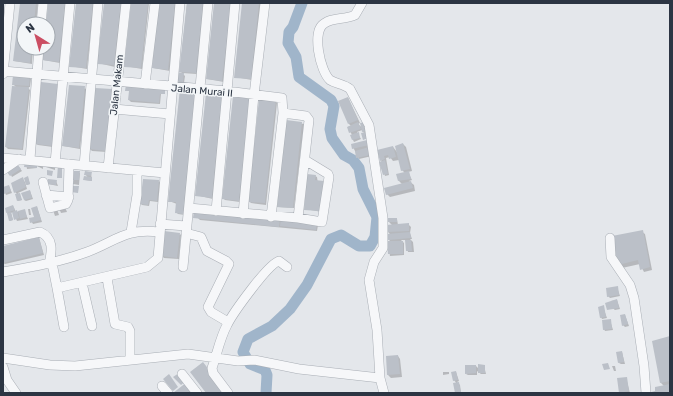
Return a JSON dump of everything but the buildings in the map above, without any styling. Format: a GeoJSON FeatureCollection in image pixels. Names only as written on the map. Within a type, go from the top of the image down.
{"type":"FeatureCollection","features":[{"type":"Feature","properties":{"kind":"street"},"geometry":{"type":"LineString","coordinates":[[3,72],[10,3]]}},
{"type":"Feature","properties":{"kind":"street"},"geometry":{"type":"LineString","coordinates":[[42,16],[43,3]]}},
{"type":"Feature","properties":{"kind":"street"},"geometry":{"type":"LineString","coordinates":[[55,162],[70,3]]}},
{"type":"Feature","properties":{"kind":"street"},"geometry":{"type":"LineString","coordinates":[[84,166],[98,3]]}},
{"type":"Feature","properties":{"kind":"street","name":"Jalan Makam"},"geometry":{"type":"LineString","coordinates":[[108,168],[116,81],[126,3]]}},
{"type":"Feature","properties":{"kind":"street"},"geometry":{"type":"LineString","coordinates":[[145,84],[155,3]]}},
{"type":"Feature","properties":{"kind":"street"},"geometry":{"type":"LineString","coordinates":[[57,288],[107,278],[141,269],[152,264],[158,258],[180,3]]}},
{"type":"Feature","properties":{"kind":"street"},"geometry":{"type":"LineString","coordinates":[[183,267],[208,3]]}},
{"type":"Feature","properties":{"kind":"street"},"geometry":{"type":"LineString","coordinates":[[216,211],[236,3]]}},
{"type":"Feature","properties":{"kind":"street"},"geometry":{"type":"LineString","coordinates":[[243,214],[254,95],[265,3]]}},
{"type":"Feature","properties":{"kind":"street"},"geometry":{"type":"LineString","coordinates":[[362,3],[355,15],[327,21],[321,25],[318,30],[318,45],[325,72],[331,80],[347,86],[353,94],[369,125],[383,218],[383,248],[374,262],[369,280],[377,330],[380,378],[384,393]]}},
{"type":"Feature","properties":{"kind":"street"},"geometry":{"type":"LineString","coordinates":[[30,159],[38,56]]}},
{"type":"Feature","properties":{"kind":"street","name":"Jalan Murai II"},"geometry":{"type":"LineString","coordinates":[[3,72],[92,78],[227,91],[282,98],[283,113],[271,217]]}},
{"type":"Feature","properties":{"kind":"street"},"geometry":{"type":"LineString","coordinates":[[114,109],[170,114]]}},
{"type":"Feature","properties":{"kind":"street"},"geometry":{"type":"LineString","coordinates":[[283,113],[306,116],[308,118],[298,218]]}},
{"type":"Feature","properties":{"kind":"street"},"geometry":{"type":"LineString","coordinates":[[3,158],[30,159],[137,171],[165,172]]}},
{"type":"Feature","properties":{"kind":"street"},"geometry":{"type":"LineString","coordinates":[[3,170],[19,159]]}},
{"type":"Feature","properties":{"kind":"street"},"geometry":{"type":"LineString","coordinates":[[189,208],[271,217],[298,218],[323,222],[329,177],[328,174],[305,160]]}},
{"type":"Feature","properties":{"kind":"street"},"geometry":{"type":"LineString","coordinates":[[43,182],[48,204],[51,208],[66,204],[68,197],[69,164]]}},
{"type":"Feature","properties":{"kind":"street"},"geometry":{"type":"LineString","coordinates":[[131,232],[137,195],[137,171]]}},
{"type":"Feature","properties":{"kind":"street"},"geometry":{"type":"LineString","coordinates":[[3,272],[51,263],[87,252],[131,232],[160,228],[186,230],[201,237],[207,251],[229,264],[208,307],[211,312],[228,322]]}},
{"type":"Feature","properties":{"kind":"street"},"geometry":{"type":"LineString","coordinates":[[3,240],[40,232],[45,234],[49,239],[52,248],[51,263],[64,327]]}},
{"type":"Feature","properties":{"kind":"street"},"geometry":{"type":"LineString","coordinates":[[610,238],[613,260],[630,285],[634,298],[644,366],[646,393]]}},
{"type":"Feature","properties":{"kind":"street"},"geometry":{"type":"LineString","coordinates":[[228,393],[212,373],[222,337],[228,322],[271,265],[279,261],[286,267]]}},
{"type":"Feature","properties":{"kind":"street"},"geometry":{"type":"LineString","coordinates":[[107,278],[115,324],[128,327],[130,331],[130,359]]}},
{"type":"Feature","properties":{"kind":"street"},"geometry":{"type":"LineString","coordinates":[[82,282],[92,326]]}},
{"type":"Feature","properties":{"kind":"street"},"geometry":{"type":"LineString","coordinates":[[3,358],[50,365],[75,366],[188,354],[238,361],[254,360],[299,369],[380,378]]}},
{"type":"Feature","properties":{"kind":"street"},"geometry":{"type":"LineString","coordinates":[[3,367],[7,380],[16,393]]}},
{"type":"Feature","properties":{"kind":"street"},"geometry":{"type":"LineString","coordinates":[[182,374],[197,393]]}},
{"type":"Feature","properties":{"kind":"waterway"},"geometry":{"type":"LineString","coordinates":[[266,393],[267,375],[265,370],[250,364],[243,352],[248,339],[272,326],[290,309],[307,285],[331,239],[341,235],[359,246],[370,246],[375,237],[377,217],[363,189],[359,168],[353,160],[344,155],[332,138],[330,129],[334,106],[331,100],[299,77],[296,57],[288,43],[289,32],[293,27],[302,3]]}}]}
